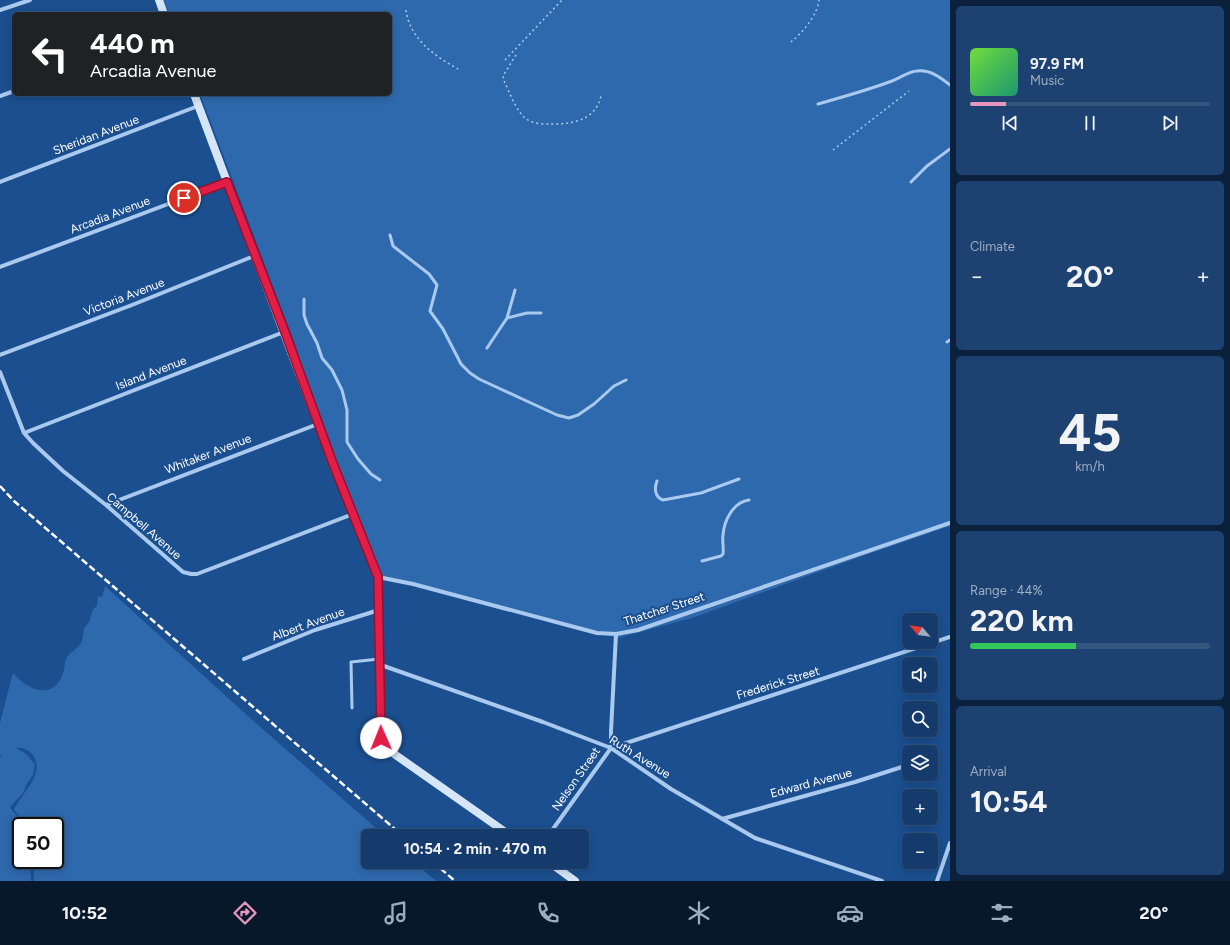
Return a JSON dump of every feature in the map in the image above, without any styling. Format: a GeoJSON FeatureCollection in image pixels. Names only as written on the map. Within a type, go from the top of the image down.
{"type":"FeatureCollection","features":[{"type":"Feature","properties":{"kind":"main road"},"geometry":{"type":"LineString","coordinates":[[159,0],[163,12]]}},
{"type":"Feature","properties":{"kind":"main road"},"geometry":{"type":"LineString","coordinates":[[195,96],[254,256],[285,332],[318,424],[378,577],[381,662],[381,738],[384,744],[397,756],[501,829]]}},
{"type":"Feature","properties":{"kind":"main road"},"geometry":{"type":"LineString","coordinates":[[559,869],[576,881]]}},
{"type":"Feature","properties":{"kind":"street"},"geometry":{"type":"LineString","coordinates":[[0,10],[30,0]]}},
{"type":"Feature","properties":{"kind":"street"},"geometry":{"type":"LineString","coordinates":[[0,96],[12,91]]}},
{"type":"Feature","properties":{"kind":"street","name":"Sheridan Avenue"},"geometry":{"type":"LineString","coordinates":[[0,182],[198,106]]}},
{"type":"Feature","properties":{"kind":"street","name":"Arcadia Avenue"},"geometry":{"type":"LineString","coordinates":[[0,267],[227,182]]}},
{"type":"Feature","properties":{"kind":"street","name":"Victoria Avenue"},"geometry":{"type":"LineString","coordinates":[[0,355],[132,305],[254,256]]}},
{"type":"Feature","properties":{"kind":"street","name":"Island Avenue"},"geometry":{"type":"LineString","coordinates":[[24,433],[285,332]]}},
{"type":"Feature","properties":{"kind":"street","name":"Campbell Avenue"},"geometry":{"type":"LineString","coordinates":[[0,372],[24,433],[33,443],[63,471],[106,505],[173,565],[183,572],[197,574],[353,514]]}},
{"type":"Feature","properties":{"kind":"street","name":"Whitaker Avenue"},"geometry":{"type":"LineString","coordinates":[[106,505],[318,424]]}},
{"type":"Feature","properties":{"kind":"street","name":"Thatcher Street"},"geometry":{"type":"LineString","coordinates":[[378,577],[413,584],[597,633],[616,634],[638,630],[950,523]]}},
{"type":"Feature","properties":{"kind":"street","name":"Albert Avenue"},"geometry":{"type":"LineString","coordinates":[[244,659],[315,630],[379,610]]}},
{"type":"Feature","properties":{"kind":"street","name":"Nelson Street"},"geometry":{"type":"LineString","coordinates":[[553,829],[611,748],[616,634]]}},
{"type":"Feature","properties":{"kind":"street","name":"Frederick Street"},"geometry":{"type":"LineString","coordinates":[[611,748],[950,637]]}},
{"type":"Feature","properties":{"kind":"street","name":"Ruth Avenue"},"geometry":{"type":"LineString","coordinates":[[381,662],[611,748],[672,788],[755,838],[882,881]]}},
{"type":"Feature","properties":{"kind":"street","name":"Edward Avenue"},"geometry":{"type":"LineString","coordinates":[[722,818],[855,782],[902,767]]}},
{"type":"Feature","properties":{"kind":"street"},"geometry":{"type":"LineString","coordinates":[[937,881],[950,843]]}},
{"type":"Feature","properties":{"kind":"street"},"geometry":{"type":"LineString","coordinates":[[864,881],[866,875]]}},
{"type":"Feature","properties":{"kind":"lane"},"geometry":{"type":"LineString","coordinates":[[818,104],[893,81],[916,70],[933,73],[950,85]]}},
{"type":"Feature","properties":{"kind":"lane"},"geometry":{"type":"LineString","coordinates":[[911,182],[927,166],[950,149]]}},
{"type":"Feature","properties":{"kind":"lane"},"geometry":{"type":"LineString","coordinates":[[390,235],[393,246],[429,274],[437,285],[430,311],[443,329],[461,364],[479,379],[557,415],[569,418],[584,411],[614,386],[626,380]]}},
{"type":"Feature","properties":{"kind":"lane"},"geometry":{"type":"LineString","coordinates":[[487,348],[507,318],[515,290]]}},
{"type":"Feature","properties":{"kind":"lane"},"geometry":{"type":"LineString","coordinates":[[304,299],[304,315],[307,324],[317,343],[322,358],[332,370],[342,390],[348,415],[347,442],[358,459],[380,480]]}},
{"type":"Feature","properties":{"kind":"lane"},"geometry":{"type":"LineString","coordinates":[[507,318],[527,313],[542,313]]}},
{"type":"Feature","properties":{"kind":"lane"},"geometry":{"type":"LineString","coordinates":[[657,481],[655,492],[658,497],[663,500],[701,493],[739,480]]}},
{"type":"Feature","properties":{"kind":"lane"},"geometry":{"type":"LineString","coordinates":[[702,561],[721,556],[723,554],[723,536],[726,521],[740,503],[749,500]]}},
{"type":"Feature","properties":{"kind":"lane"},"geometry":{"type":"LineString","coordinates":[[352,708],[351,662],[381,662]]}},
{"type":"Feature","properties":{"kind":"path"},"geometry":{"type":"LineString","coordinates":[[505,60],[562,0]]}},
{"type":"Feature","properties":{"kind":"path"},"geometry":{"type":"LineString","coordinates":[[791,42],[811,20],[819,0]]}},
{"type":"Feature","properties":{"kind":"path"},"geometry":{"type":"LineString","coordinates":[[406,10],[407,18],[420,42],[432,52],[460,70]]}},
{"type":"Feature","properties":{"kind":"path"},"geometry":{"type":"LineString","coordinates":[[516,55],[503,76],[504,81],[521,114],[529,121],[543,124],[564,124],[576,122],[593,112],[597,107],[601,96]]}},
{"type":"Feature","properties":{"kind":"path"},"geometry":{"type":"LineString","coordinates":[[833,150],[909,91]]}},
{"type":"Feature","properties":{"kind":"shaded area"},"geometry":{"type":"Polygon","coordinates":[[[164,0],[950,0],[950,526],[695,617],[618,638],[466,597],[382,579],[322,426],[292,336],[201,96],[392,96],[392,12],[168,12],[164,0]]]}},
{"type":"Feature","properties":{"kind":"shaded area"},"geometry":{"type":"Polygon","coordinates":[[[105,586],[249,717],[377,829],[361,829],[361,869],[422,869],[436,881],[34,881],[33,869],[64,869],[64,817],[20,817],[14,810],[35,777],[36,770],[36,762],[33,755],[26,749],[16,748],[26,754],[35,764],[33,775],[26,785],[23,793],[10,807],[19,817],[12,817],[12,869],[30,869],[31,881],[0,881],[0,758],[2,755],[0,756],[0,723],[12,676],[14,674],[30,687],[37,689],[49,689],[55,686],[60,680],[67,657],[81,644],[84,628],[89,622],[94,609],[97,606],[98,596],[102,597],[105,586]]]}},
{"type":"Feature","properties":{"kind":"railway"},"geometry":{"type":"LineString","coordinates":[[0,486],[14,501],[395,829]]}},
{"type":"Feature","properties":{"kind":"railway"},"geometry":{"type":"LineString","coordinates":[[441,869],[455,881]]}},
{"type":"Feature","properties":{"kind":"route"},"geometry":{"type":"LineString","coordinates":[[184,198],[227,182],[254,256],[285,332],[332,461],[378,577],[381,665],[381,738]]}}]}
